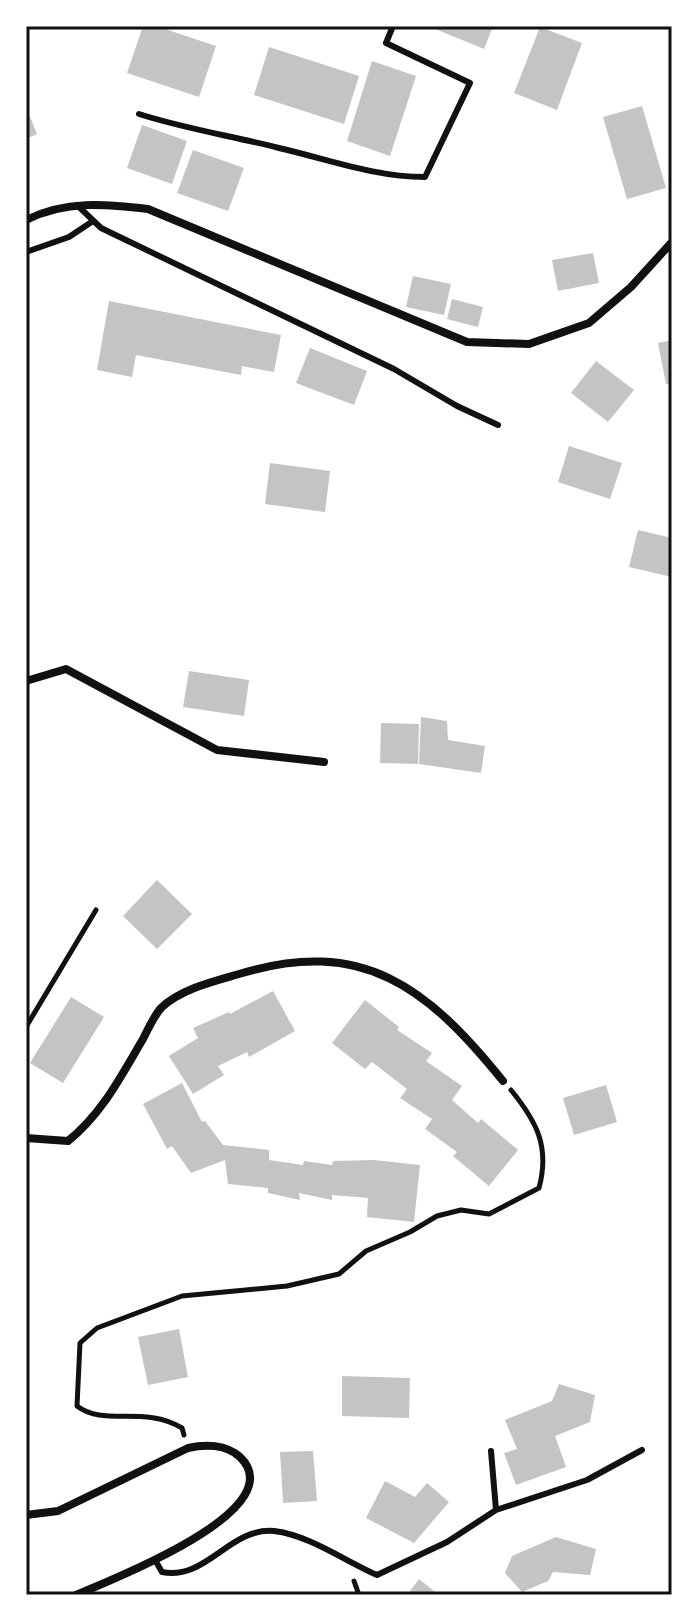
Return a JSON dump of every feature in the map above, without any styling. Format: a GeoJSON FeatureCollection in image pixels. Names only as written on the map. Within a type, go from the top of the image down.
{"type":"FeatureCollection","features":[{"type":"Feature","properties":{"kind":"street"},"geometry":{"type":"LineString","coordinates":[[26,220],[92,202],[148,209],[467,342],[529,344],[589,323],[631,287],[672,242]]}},
{"type":"Feature","properties":{"kind":"street"},"geometry":{"type":"LineString","coordinates":[[26,681],[66,669],[217,750],[324,762]]}},
{"type":"Feature","properties":{"kind":"street"},"geometry":{"type":"LineString","coordinates":[[26,1138],[68,1141],[91,1123],[162,1007],[201,985],[273,963],[328,960],[373,970],[420,994],[462,1030],[503,1081]]}},
{"type":"Feature","properties":{"kind":"street"},"geometry":{"type":"LineString","coordinates":[[26,1515],[58,1511],[188,1448],[203,1444],[230,1450],[246,1464],[249,1486],[239,1505],[195,1539],[76,1595]]}},
{"type":"Feature","properties":{"kind":"lane"},"geometry":{"type":"LineString","coordinates":[[139,114],[196,132],[255,142],[392,177],[425,177],[470,83],[386,43],[393,26]]}},
{"type":"Feature","properties":{"kind":"lane"},"geometry":{"type":"LineString","coordinates":[[77,205],[101,228],[394,369],[457,406],[498,425]]}},
{"type":"Feature","properties":{"kind":"lane"},"geometry":{"type":"LineString","coordinates":[[26,252],[69,237],[93,221]]}},
{"type":"Feature","properties":{"kind":"lane"},"geometry":{"type":"LineString","coordinates":[[155,1560],[162,1572],[172,1574],[198,1567],[245,1534],[274,1531],[296,1537],[377,1575],[447,1542],[496,1510],[587,1480],[642,1450]]}},
{"type":"Feature","properties":{"kind":"lane"},"geometry":{"type":"LineString","coordinates":[[491,1451],[496,1510]]}},
{"type":"Feature","properties":{"kind":"path"},"geometry":{"type":"LineString","coordinates":[[26,1027],[96,910]]}},
{"type":"Feature","properties":{"kind":"path"},"geometry":{"type":"LineString","coordinates":[[188,1448],[182,1428],[165,1418],[91,1417],[77,1406],[80,1343],[97,1328],[182,1296],[287,1286],[339,1274],[366,1251],[410,1232],[437,1216],[461,1210],[489,1214],[539,1188],[545,1152],[520,1102],[503,1081]]}},
{"type":"Feature","properties":{"kind":"building"},"geometry":{"type":"Polygon","coordinates":[[[143,26],[156,26],[216,46],[199,97],[127,73],[143,26]]]}},
{"type":"Feature","properties":{"kind":"building"},"geometry":{"type":"Polygon","coordinates":[[[428,26],[493,26],[484,49],[428,26]]]}},
{"type":"Feature","properties":{"kind":"building"},"geometry":{"type":"Polygon","coordinates":[[[540,27],[582,43],[557,110],[514,93],[540,27]]]}},
{"type":"Feature","properties":{"kind":"building"},"geometry":{"type":"Polygon","coordinates":[[[269,47],[359,76],[344,124],[254,95],[269,47]]]}},
{"type":"Feature","properties":{"kind":"building"},"geometry":{"type":"Polygon","coordinates":[[[372,61],[416,76],[390,156],[347,141],[372,61]]]}},
{"type":"Feature","properties":{"kind":"building"},"geometry":{"type":"Polygon","coordinates":[[[642,106],[666,188],[627,199],[603,117],[642,106]]]}},
{"type":"Feature","properties":{"kind":"building"},"geometry":{"type":"Polygon","coordinates":[[[26,107],[37,134],[26,139],[26,107]]]}},
{"type":"Feature","properties":{"kind":"building"},"geometry":{"type":"Polygon","coordinates":[[[142,125],[187,141],[172,184],[127,168],[142,125]]]}},
{"type":"Feature","properties":{"kind":"building"},"geometry":{"type":"Polygon","coordinates":[[[193,150],[244,168],[228,211],[177,193],[193,150]]]}},
{"type":"Feature","properties":{"kind":"building"},"geometry":{"type":"Polygon","coordinates":[[[593,253],[599,283],[558,291],[552,260],[593,253]]]}},
{"type":"Feature","properties":{"kind":"building"},"geometry":{"type":"Polygon","coordinates":[[[413,276],[451,284],[444,315],[406,307],[413,276]]]}},
{"type":"Feature","properties":{"kind":"building"},"geometry":{"type":"Polygon","coordinates":[[[452,299],[483,307],[478,327],[447,319],[452,299]]]}},
{"type":"Feature","properties":{"kind":"building"},"geometry":{"type":"Polygon","coordinates":[[[109,301],[281,335],[274,372],[242,366],[241,375],[136,355],[132,377],[97,370],[109,301]]]}},
{"type":"Feature","properties":{"kind":"building"},"geometry":{"type":"Polygon","coordinates":[[[672,340],[672,383],[666,384],[658,343],[672,340]]]}},
{"type":"Feature","properties":{"kind":"building"},"geometry":{"type":"Polygon","coordinates":[[[310,348],[367,371],[354,405],[296,383],[310,348]]]}},
{"type":"Feature","properties":{"kind":"building"},"geometry":{"type":"Polygon","coordinates":[[[596,361],[634,390],[608,422],[571,393],[596,361]]]}},
{"type":"Feature","properties":{"kind":"building"},"geometry":{"type":"Polygon","coordinates":[[[569,446],[622,463],[610,499],[558,482],[569,446]]]}},
{"type":"Feature","properties":{"kind":"building"},"geometry":{"type":"Polygon","coordinates":[[[270,463],[330,471],[325,512],[265,504],[270,463]]]}},
{"type":"Feature","properties":{"kind":"building"},"geometry":{"type":"Polygon","coordinates":[[[638,530],[672,538],[672,577],[629,567],[638,530]]]}},
{"type":"Feature","properties":{"kind":"building"},"geometry":{"type":"Polygon","coordinates":[[[189,671],[249,680],[244,716],[183,707],[189,671]]]}},
{"type":"Feature","properties":{"kind":"building"},"geometry":{"type":"Polygon","coordinates":[[[421,717],[447,721],[448,740],[485,746],[481,773],[419,764],[421,717]]]}},
{"type":"Feature","properties":{"kind":"building"},"geometry":{"type":"Polygon","coordinates":[[[381,723],[419,724],[418,764],[380,763],[381,723]]]}},
{"type":"Feature","properties":{"kind":"building"},"geometry":{"type":"Polygon","coordinates":[[[157,880],[192,914],[157,949],[123,916],[157,880]]]}},
{"type":"Feature","properties":{"kind":"building"},"geometry":{"type":"Polygon","coordinates":[[[273,991],[295,1031],[249,1057],[247,1052],[218,1066],[224,1075],[193,1094],[169,1056],[198,1038],[193,1028],[230,1014],[273,991]]]}},
{"type":"Feature","properties":{"kind":"building"},"geometry":{"type":"Polygon","coordinates":[[[71,997],[104,1017],[63,1083],[30,1063],[71,997]]]}},
{"type":"Feature","properties":{"kind":"building"},"geometry":{"type":"Polygon","coordinates":[[[365,1000],[399,1027],[397,1030],[432,1053],[426,1061],[462,1086],[452,1100],[478,1123],[481,1119],[518,1150],[489,1186],[453,1156],[457,1152],[425,1129],[432,1119],[400,1098],[407,1089],[372,1062],[365,1069],[332,1043],[365,1000]]]}},
{"type":"Feature","properties":{"kind":"building"},"geometry":{"type":"Polygon","coordinates":[[[182,1083],[202,1122],[205,1121],[223,1145],[269,1150],[269,1160],[303,1165],[304,1161],[332,1165],[333,1161],[374,1160],[420,1165],[414,1222],[367,1217],[368,1198],[332,1195],[332,1200],[299,1193],[300,1200],[268,1193],[268,1188],[228,1184],[225,1160],[191,1173],[172,1146],[167,1149],[143,1104],[182,1083]]]}},
{"type":"Feature","properties":{"kind":"building"},"geometry":{"type":"Polygon","coordinates":[[[606,1085],[617,1122],[574,1135],[563,1098],[606,1085]]]}},
{"type":"Feature","properties":{"kind":"building"},"geometry":{"type":"Polygon","coordinates":[[[179,1329],[188,1377],[148,1385],[138,1337],[179,1329]]]}},
{"type":"Feature","properties":{"kind":"building"},"geometry":{"type":"Polygon","coordinates":[[[342,1376],[410,1378],[409,1418],[342,1416],[342,1376]]]}},
{"type":"Feature","properties":{"kind":"building"},"geometry":{"type":"Polygon","coordinates":[[[559,1384],[595,1395],[590,1422],[555,1436],[566,1467],[516,1485],[504,1453],[517,1449],[505,1420],[552,1401],[559,1384]]]}},
{"type":"Feature","properties":{"kind":"building"},"geometry":{"type":"Polygon","coordinates":[[[313,1451],[317,1501],[283,1503],[280,1452],[313,1451]]]}},
{"type":"Feature","properties":{"kind":"building"},"geometry":{"type":"Polygon","coordinates":[[[385,1481],[415,1497],[427,1483],[449,1502],[414,1543],[366,1518],[385,1481]]]}},
{"type":"Feature","properties":{"kind":"building"},"geometry":{"type":"Polygon","coordinates":[[[556,1537],[596,1549],[590,1575],[553,1572],[548,1581],[522,1592],[505,1573],[512,1556],[556,1537]]]}},
{"type":"Feature","properties":{"kind":"building"},"geometry":{"type":"Polygon","coordinates":[[[419,1579],[439,1595],[407,1595],[419,1579]]]}}]}
